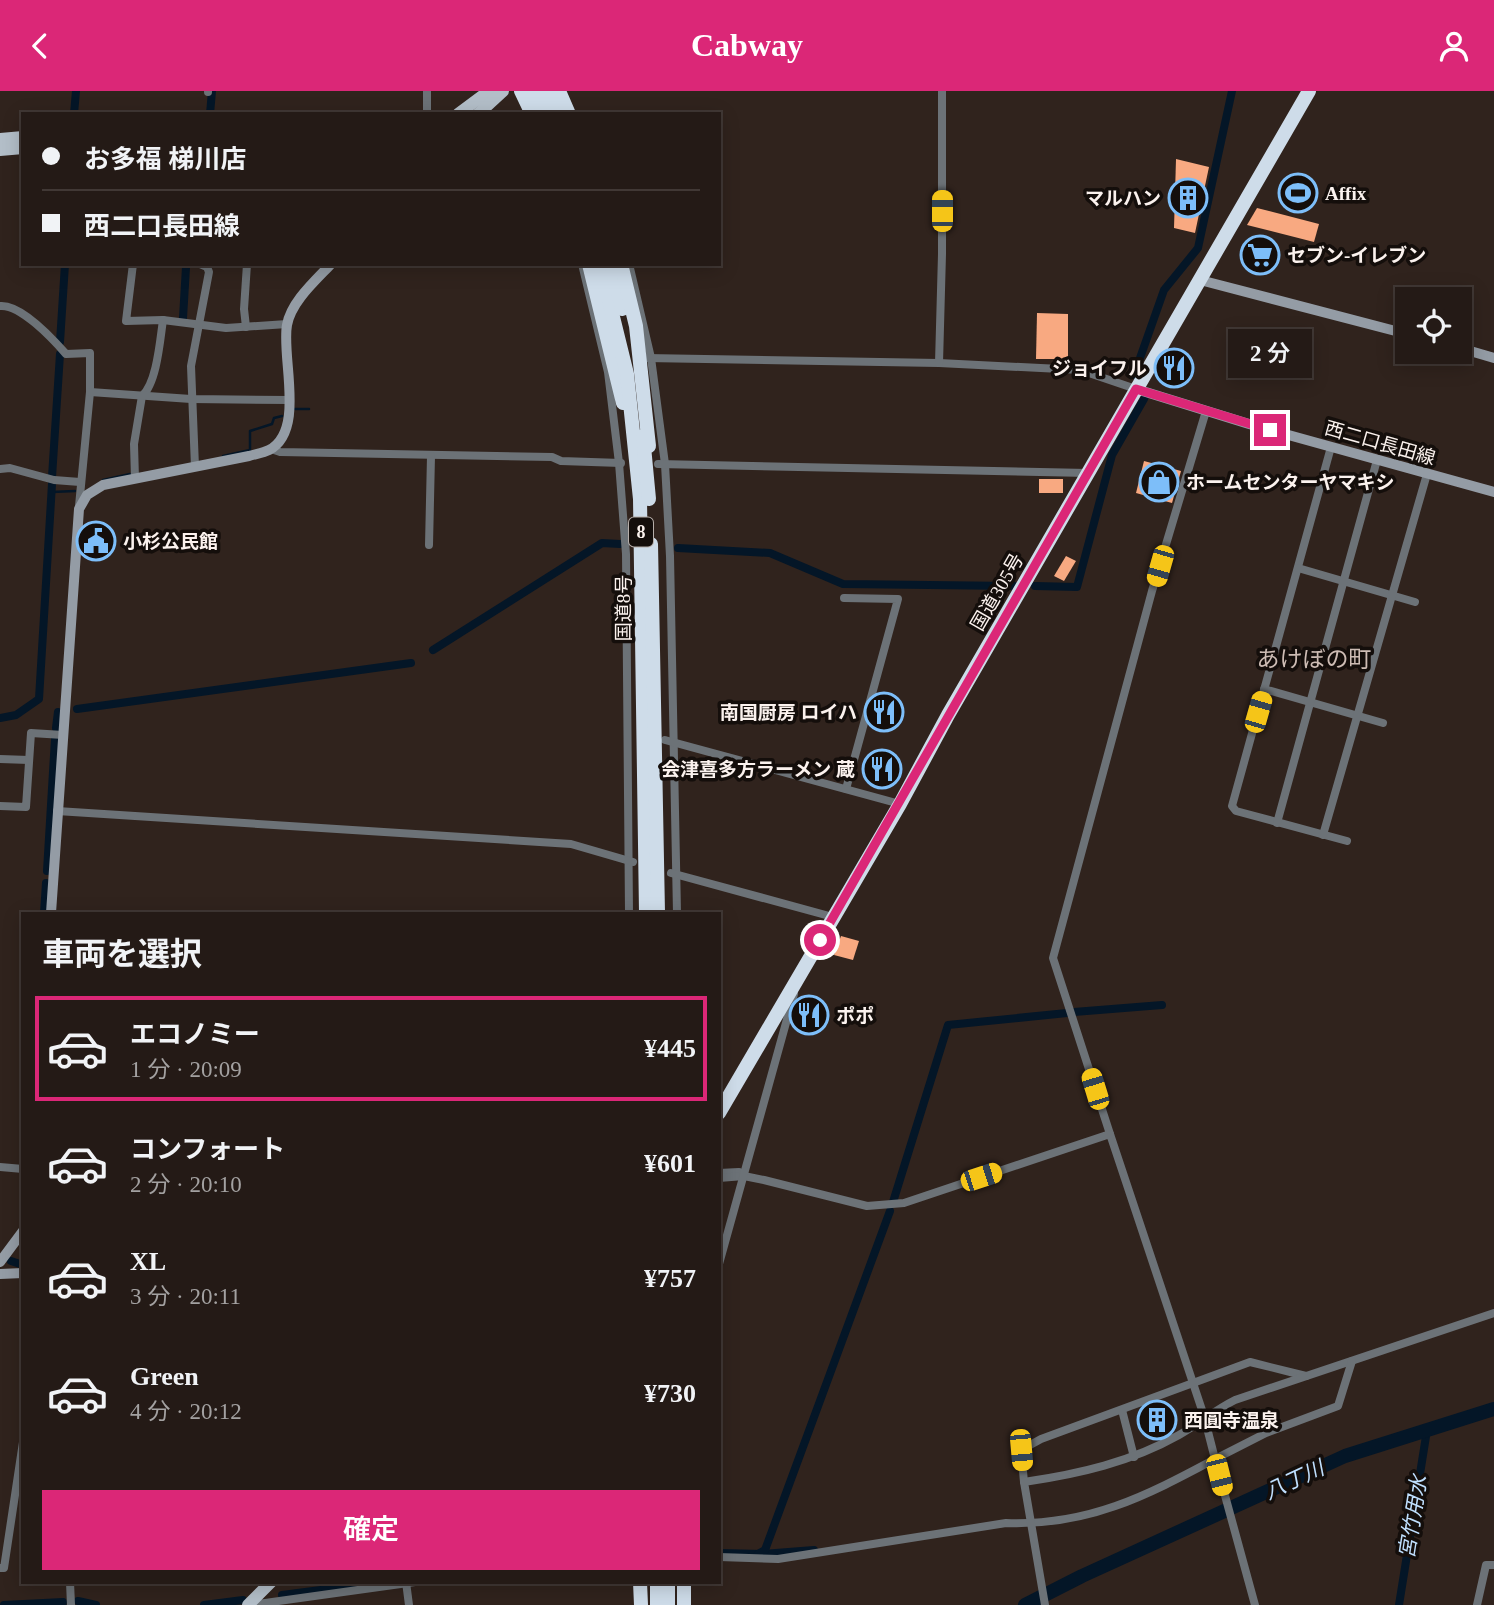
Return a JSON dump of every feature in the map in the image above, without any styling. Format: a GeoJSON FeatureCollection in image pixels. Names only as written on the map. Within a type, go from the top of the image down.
{"type":"FeatureCollection","features":[{"type":"Feature","properties":{"kind":"highway"},"geometry":{"type":"LineString","coordinates":[[521,91],[531,112]]}},
{"type":"Feature","properties":{"kind":"highway"},"geometry":{"type":"LineString","coordinates":[[534,91],[544,112]]}},
{"type":"Feature","properties":{"kind":"highway"},"geometry":{"type":"LineString","coordinates":[[546,91],[556,112]]}},
{"type":"Feature","properties":{"kind":"highway"},"geometry":{"type":"LineString","coordinates":[[560,91],[568,112]]}},
{"type":"Feature","properties":{"kind":"highway","name":"国道305号"},"geometry":{"type":"LineString","coordinates":[[721,1110],[796,985],[948,715],[1309,91]]}},
{"type":"Feature","properties":{"kind":"highway","name":"8"},"geometry":{"type":"LineString","coordinates":[[590,266],[641,462]]}},
{"type":"Feature","properties":{"kind":"highway","name":"国道8号"},"geometry":{"type":"LineString","coordinates":[[600,266],[627,374],[651,528],[658,912]]}},
{"type":"Feature","properties":{"kind":"highway","name":"国道8号"},"geometry":{"type":"LineString","coordinates":[[611,266],[634,371],[641,462],[646,912]]}},
{"type":"Feature","properties":{"kind":"highway","name":"8"},"geometry":{"type":"LineString","coordinates":[[621,266],[636,325],[650,441],[641,462]]}},
{"type":"Feature","properties":{"kind":"highway","name":"8"},"geometry":{"type":"LineString","coordinates":[[655,789],[666,912]]}},
{"type":"Feature","properties":{"kind":"highway","name":"8"},"geometry":{"type":"LineString","coordinates":[[638,912],[638,814],[643,803]]}},
{"type":"Feature","properties":{"kind":"highway"},"geometry":{"type":"LineString","coordinates":[[640,1584],[640,1605]]}},
{"type":"Feature","properties":{"kind":"highway"},"geometry":{"type":"LineString","coordinates":[[656,1584],[663,1603]]}},
{"type":"Feature","properties":{"kind":"highway"},"geometry":{"type":"LineString","coordinates":[[663,1603],[669,1584]]}},
{"type":"Feature","properties":{"kind":"highway"},"geometry":{"type":"LineString","coordinates":[[684,1584],[684,1605]]}},
{"type":"Feature","properties":{"kind":"main road"},"geometry":{"type":"LineString","coordinates":[[461,112],[489,91]]}},
{"type":"Feature","properties":{"kind":"main road"},"geometry":{"type":"LineString","coordinates":[[480,112],[503,91]]}},
{"type":"Feature","properties":{"kind":"main road"},"geometry":{"type":"LineString","coordinates":[[0,139],[21,137]]}},
{"type":"Feature","properties":{"kind":"main road"},"geometry":{"type":"LineString","coordinates":[[0,150],[21,148]]}},
{"type":"Feature","properties":{"kind":"main road"},"geometry":{"type":"LineString","coordinates":[[247,1605],[269,1584]]}},
{"type":"Feature","properties":{"kind":"street"},"geometry":{"type":"LineString","coordinates":[[427,91],[427,112]]}},
{"type":"Feature","properties":{"kind":"street"},"geometry":{"type":"LineString","coordinates":[[560,91],[574,112]]}},
{"type":"Feature","properties":{"kind":"street"},"geometry":{"type":"LineString","coordinates":[[939,363],[942,91]]}},
{"type":"Feature","properties":{"kind":"street"},"geometry":{"type":"LineString","coordinates":[[133,266],[126,321],[163,320],[199,326],[246,327],[287,324]]}},
{"type":"Feature","properties":{"kind":"street"},"geometry":{"type":"LineString","coordinates":[[195,467],[191,366],[209,272],[205,266]]}},
{"type":"Feature","properties":{"kind":"street"},"geometry":{"type":"LineString","coordinates":[[246,327],[244,309],[247,266]]}},
{"type":"Feature","properties":{"kind":"street"},"geometry":{"type":"LineString","coordinates":[[79,509],[87,495],[103,485],[271,449],[282,438],[290,400],[287,324],[308,289],[329,266]]}},
{"type":"Feature","properties":{"kind":"street"},"geometry":{"type":"LineString","coordinates":[[583,266],[606,358],[670,556],[669,741],[677,912]]}},
{"type":"Feature","properties":{"kind":"street"},"geometry":{"type":"LineString","coordinates":[[629,266],[647,358],[641,462],[626,554],[631,861],[629,912]]}},
{"type":"Feature","properties":{"kind":"street"},"geometry":{"type":"LineString","coordinates":[[1200,280],[1395,331]]}},
{"type":"Feature","properties":{"kind":"street"},"geometry":{"type":"LineString","coordinates":[[0,306],[10,305],[30,317],[66,354],[90,353],[90,392],[80,482],[51,912]]}},
{"type":"Feature","properties":{"kind":"street"},"geometry":{"type":"LineString","coordinates":[[135,479],[134,444],[142,396],[155,368],[163,320]]}},
{"type":"Feature","properties":{"kind":"street"},"geometry":{"type":"LineString","coordinates":[[1472,352],[1494,358]]}},
{"type":"Feature","properties":{"kind":"street"},"geometry":{"type":"LineString","coordinates":[[647,358],[939,363],[1080,370],[1136,389]]}},
{"type":"Feature","properties":{"kind":"street","name":"西二口長田線"},"geometry":{"type":"LineString","coordinates":[[1136,389],[1494,492]]}},
{"type":"Feature","properties":{"kind":"street"},"geometry":{"type":"LineString","coordinates":[[90,392],[191,399],[290,400]]}},
{"type":"Feature","properties":{"kind":"street"},"geometry":{"type":"LineString","coordinates":[[1206,411],[1152,590],[1053,958],[1204,1416],[1255,1605]]}},
{"type":"Feature","properties":{"kind":"street"},"geometry":{"type":"LineString","coordinates":[[1331,447],[1232,806],[1236,811],[1347,841]]}},
{"type":"Feature","properties":{"kind":"street"},"geometry":{"type":"LineString","coordinates":[[271,449],[280,452],[552,457],[561,461],[1088,473]]}},
{"type":"Feature","properties":{"kind":"street"},"geometry":{"type":"LineString","coordinates":[[429,545],[431,456]]}},
{"type":"Feature","properties":{"kind":"street"},"geometry":{"type":"LineString","coordinates":[[1277,823],[1377,460]]}},
{"type":"Feature","properties":{"kind":"street"},"geometry":{"type":"LineString","coordinates":[[0,469],[10,468],[54,480],[80,482]]}},
{"type":"Feature","properties":{"kind":"street"},"geometry":{"type":"LineString","coordinates":[[1323,835],[1427,474]]}},
{"type":"Feature","properties":{"kind":"street"},"geometry":{"type":"LineString","coordinates":[[1298,568],[1415,602]]}},
{"type":"Feature","properties":{"kind":"street"},"geometry":{"type":"LineString","coordinates":[[844,598],[898,599],[846,789]]}},
{"type":"Feature","properties":{"kind":"street"},"geometry":{"type":"LineString","coordinates":[[1264,689],[1383,723]]}},
{"type":"Feature","properties":{"kind":"street"},"geometry":{"type":"LineString","coordinates":[[614,726],[628,728]]}},
{"type":"Feature","properties":{"kind":"street"},"geometry":{"type":"LineString","coordinates":[[0,806],[26,807],[32,733],[63,735]]}},
{"type":"Feature","properties":{"kind":"street"},"geometry":{"type":"LineString","coordinates":[[669,741],[900,804]]}},
{"type":"Feature","properties":{"kind":"street"},"geometry":{"type":"LineString","coordinates":[[0,758],[29,760]]}},
{"type":"Feature","properties":{"kind":"street"},"geometry":{"type":"LineString","coordinates":[[57,811],[571,844],[631,861]]}},
{"type":"Feature","properties":{"kind":"street"},"geometry":{"type":"LineString","coordinates":[[674,874],[833,918]]}},
{"type":"Feature","properties":{"kind":"street"},"geometry":{"type":"LineString","coordinates":[[721,1257],[796,985]]}},
{"type":"Feature","properties":{"kind":"street"},"geometry":{"type":"LineString","coordinates":[[721,1181],[744,1177],[867,1206],[904,1203],[1110,1134]]}},
{"type":"Feature","properties":{"kind":"street"},"geometry":{"type":"LineString","coordinates":[[0,1167],[21,1169]]}},
{"type":"Feature","properties":{"kind":"street"},"geometry":{"type":"LineString","coordinates":[[721,1173],[738,1172],[744,1177]]}},
{"type":"Feature","properties":{"kind":"street"},"geometry":{"type":"LineString","coordinates":[[0,1262],[21,1234]]}},
{"type":"Feature","properties":{"kind":"street"},"geometry":{"type":"LineString","coordinates":[[0,1274],[21,1273]]}},
{"type":"Feature","properties":{"kind":"street"},"geometry":{"type":"LineString","coordinates":[[1024,1482],[1065,1476],[1134,1457],[1183,1433],[1204,1416],[1235,1400],[1494,1313]]}},
{"type":"Feature","properties":{"kind":"street"},"geometry":{"type":"LineString","coordinates":[[721,1557],[778,1559],[1006,1523],[1032,1524],[1109,1510],[1150,1494],[1266,1433],[1338,1406],[1352,1361]]}},
{"type":"Feature","properties":{"kind":"street"},"geometry":{"type":"LineString","coordinates":[[1045,1605],[1021,1450],[1041,1439],[1250,1362],[1306,1376]]}},
{"type":"Feature","properties":{"kind":"street"},"geometry":{"type":"LineString","coordinates":[[1122,1410],[1134,1457]]}},
{"type":"Feature","properties":{"kind":"street"},"geometry":{"type":"LineString","coordinates":[[0,1568],[4,1568],[21,1455]]}},
{"type":"Feature","properties":{"kind":"street"},"geometry":{"type":"LineString","coordinates":[[1478,1605],[1486,1565],[1494,1565]]}},
{"type":"Feature","properties":{"kind":"street"},"geometry":{"type":"LineString","coordinates":[[70,1584],[71,1605]]}},
{"type":"Feature","properties":{"kind":"street"},"geometry":{"type":"LineString","coordinates":[[247,1605],[395,1584]]}},
{"type":"Feature","properties":{"kind":"street"},"geometry":{"type":"LineString","coordinates":[[409,1584],[409,1605]]}},
{"type":"Feature","properties":{"kind":"building","name":"マルハン"},"geometry":{"type":"Polygon","coordinates":[[[1176,159],[1209,167],[1195,233],[1174,228],[1176,159]]]}},
{"type":"Feature","properties":{"kind":"building"},"geometry":{"type":"Polygon","coordinates":[[[1257,208],[1319,224],[1314,242],[1247,225],[1257,208]]]}},
{"type":"Feature","properties":{"kind":"building"},"geometry":{"type":"Polygon","coordinates":[[[1037,313],[1068,314],[1068,359],[1036,359],[1037,313]]]}},
{"type":"Feature","properties":{"kind":"building","name":"ジョイフル"},"geometry":{"type":"Polygon","coordinates":[[[1167,358],[1185,364],[1180,382],[1162,376],[1167,358]]]}},
{"type":"Feature","properties":{"kind":"building","name":"ホームセンターヤマキシ"},"geometry":{"type":"Polygon","coordinates":[[[1144,461],[1181,471],[1172,503],[1136,493],[1144,461]]]}},
{"type":"Feature","properties":{"kind":"building"},"geometry":{"type":"Polygon","coordinates":[[[1039,479],[1063,479],[1063,493],[1039,493],[1039,479]]]}},
{"type":"Feature","properties":{"kind":"building"},"geometry":{"type":"Polygon","coordinates":[[[1066,556],[1076,561],[1064,581],[1054,576],[1066,556]]]}},
{"type":"Feature","properties":{"kind":"building","name":"南国厨房 ロイハ"},"geometry":{"type":"Polygon","coordinates":[[[878,698],[897,704],[891,725],[872,720],[878,698]]]}},
{"type":"Feature","properties":{"kind":"building","name":"会津喜多方ラーメン 蔵"},"geometry":{"type":"Polygon","coordinates":[[[870,760],[898,768],[895,778],[866,771],[870,760]]]}},
{"type":"Feature","properties":{"kind":"building"},"geometry":{"type":"Polygon","coordinates":[[[841,936],[859,941],[853,960],[834,955],[841,936]]]}},
{"type":"Feature","properties":{"kind":"building","name":"西圓寺温泉"},"geometry":{"type":"Polygon","coordinates":[[[1159,1413],[1160,1417],[1170,1416],[1171,1423],[1145,1429],[1143,1416],[1159,1413]]]}},
{"type":"Feature","properties":{"kind":"waterway"},"geometry":{"type":"LineString","coordinates":[[74,112],[76,91]]}},
{"type":"Feature","properties":{"kind":"waterway"},"geometry":{"type":"LineString","coordinates":[[210,112],[212,91]]}},
{"type":"Feature","properties":{"kind":"waterway"},"geometry":{"type":"LineString","coordinates":[[1134,375],[1164,290],[1198,248],[1232,91]]}},
{"type":"Feature","properties":{"kind":"waterway"},"geometry":{"type":"LineString","coordinates":[[60,342],[65,266]]}},
{"type":"Feature","properties":{"kind":"waterway"},"geometry":{"type":"LineString","coordinates":[[183,318],[186,267]]}},
{"type":"Feature","properties":{"kind":"waterway"},"geometry":{"type":"LineString","coordinates":[[52,477],[60,354]]}},
{"type":"Feature","properties":{"kind":"waterway"},"geometry":{"type":"LineString","coordinates":[[1035,586],[1077,587],[1112,455],[1144,399]]}},
{"type":"Feature","properties":{"kind":"waterway"},"geometry":{"type":"LineString","coordinates":[[295,409],[309,409]]}},
{"type":"Feature","properties":{"kind":"waterway"},"geometry":{"type":"LineString","coordinates":[[223,456],[250,450],[250,431],[272,424],[274,418],[282,416]]}},
{"type":"Feature","properties":{"kind":"waterway"},"geometry":{"type":"LineString","coordinates":[[103,480],[130,474]]}},
{"type":"Feature","properties":{"kind":"waterway"},"geometry":{"type":"LineString","coordinates":[[0,718],[16,715],[39,699],[52,484]]}},
{"type":"Feature","properties":{"kind":"waterway"},"geometry":{"type":"LineString","coordinates":[[52,492],[75,491]]}},
{"type":"Feature","properties":{"kind":"waterway"},"geometry":{"type":"LineString","coordinates":[[433,650],[602,543],[620,544]]}},
{"type":"Feature","properties":{"kind":"waterway"},"geometry":{"type":"LineString","coordinates":[[678,548],[770,553],[843,584],[1015,586]]}},
{"type":"Feature","properties":{"kind":"waterway"},"geometry":{"type":"LineString","coordinates":[[77,709],[411,663]]}},
{"type":"Feature","properties":{"kind":"waterway"},"geometry":{"type":"LineString","coordinates":[[56,728],[58,712]]}},
{"type":"Feature","properties":{"kind":"waterway"},"geometry":{"type":"LineString","coordinates":[[47,871],[55,739]]}},
{"type":"Feature","properties":{"kind":"waterway"},"geometry":{"type":"LineString","coordinates":[[44,912],[46,883]]}},
{"type":"Feature","properties":{"kind":"waterway"},"geometry":{"type":"LineString","coordinates":[[1074,1012],[1162,1005]]}},
{"type":"Feature","properties":{"kind":"waterway"},"geometry":{"type":"LineString","coordinates":[[893,1202],[948,1025],[1067,1013]]}},
{"type":"Feature","properties":{"kind":"waterway"},"geometry":{"type":"LineString","coordinates":[[758,1554],[765,1550],[890,1211]]}},
{"type":"Feature","properties":{"kind":"waterway"},"geometry":{"type":"LineString","coordinates":[[11,1261],[21,1264]]}},
{"type":"Feature","properties":{"kind":"waterway","name":"八丁川"},"geometry":{"type":"LineString","coordinates":[[1025,1605],[1082,1576],[1345,1456],[1494,1409]]}},
{"type":"Feature","properties":{"kind":"waterway","name":"宮竹用水"},"geometry":{"type":"LineString","coordinates":[[1399,1605],[1427,1430]]}},
{"type":"Feature","properties":{"kind":"waterway"},"geometry":{"type":"LineString","coordinates":[[721,1553],[763,1554],[814,1550]]}},
{"type":"Feature","properties":{"kind":"waterway"},"geometry":{"type":"LineString","coordinates":[[282,1595],[367,1584]]}},
{"type":"Feature","properties":{"kind":"waterway"},"geometry":{"type":"LineString","coordinates":[[204,1605],[243,1600]]}},
{"type":"Feature","properties":{"kind":"waterway"},"geometry":{"type":"LineString","coordinates":[[78,1601],[96,1605]]}},
{"type":"Feature","properties":{"kind":"waterway"},"geometry":{"type":"LineString","coordinates":[[4,1605],[63,1602]]}},
{"type":"Feature","properties":{"kind":"place","name":"Affix"},"geometry":{"type":"Point","coordinates":[1298,193]}},
{"type":"Feature","properties":{"kind":"place","name":"マルハン"},"geometry":{"type":"Point","coordinates":[1188,198]}},
{"type":"Feature","properties":{"kind":"place","name":"セブン-イレブン"},"geometry":{"type":"Point","coordinates":[1260,255]}},
{"type":"Feature","properties":{"kind":"place","name":"ジョイフル"},"geometry":{"type":"Point","coordinates":[1174,368]}},
{"type":"Feature","properties":{"kind":"place","name":"ホームセンターヤマキシ"},"geometry":{"type":"Point","coordinates":[1159,482]}},
{"type":"Feature","properties":{"kind":"place","name":"小杉公民館"},"geometry":{"type":"Point","coordinates":[96,541]}},
{"type":"Feature","properties":{"kind":"place","name":"南国厨房 ロイハ"},"geometry":{"type":"Point","coordinates":[884,712]}},
{"type":"Feature","properties":{"kind":"place","name":"会津喜多方ラーメン 蔵"},"geometry":{"type":"Point","coordinates":[882,769]}},
{"type":"Feature","properties":{"kind":"place","name":"ポポ"},"geometry":{"type":"Point","coordinates":[809,1015]}},
{"type":"Feature","properties":{"kind":"place","name":"西圓寺温泉"},"geometry":{"type":"Point","coordinates":[1157,1420]}},
{"type":"Feature","properties":{"kind":"district","name":"あけぼの町"},"geometry":{"type":"Point","coordinates":[1314,659]}},
{"type":"Feature","properties":{"kind":"route"},"geometry":{"type":"LineString","coordinates":[[820,940],[1136,389],[1270,430]]}}]}
